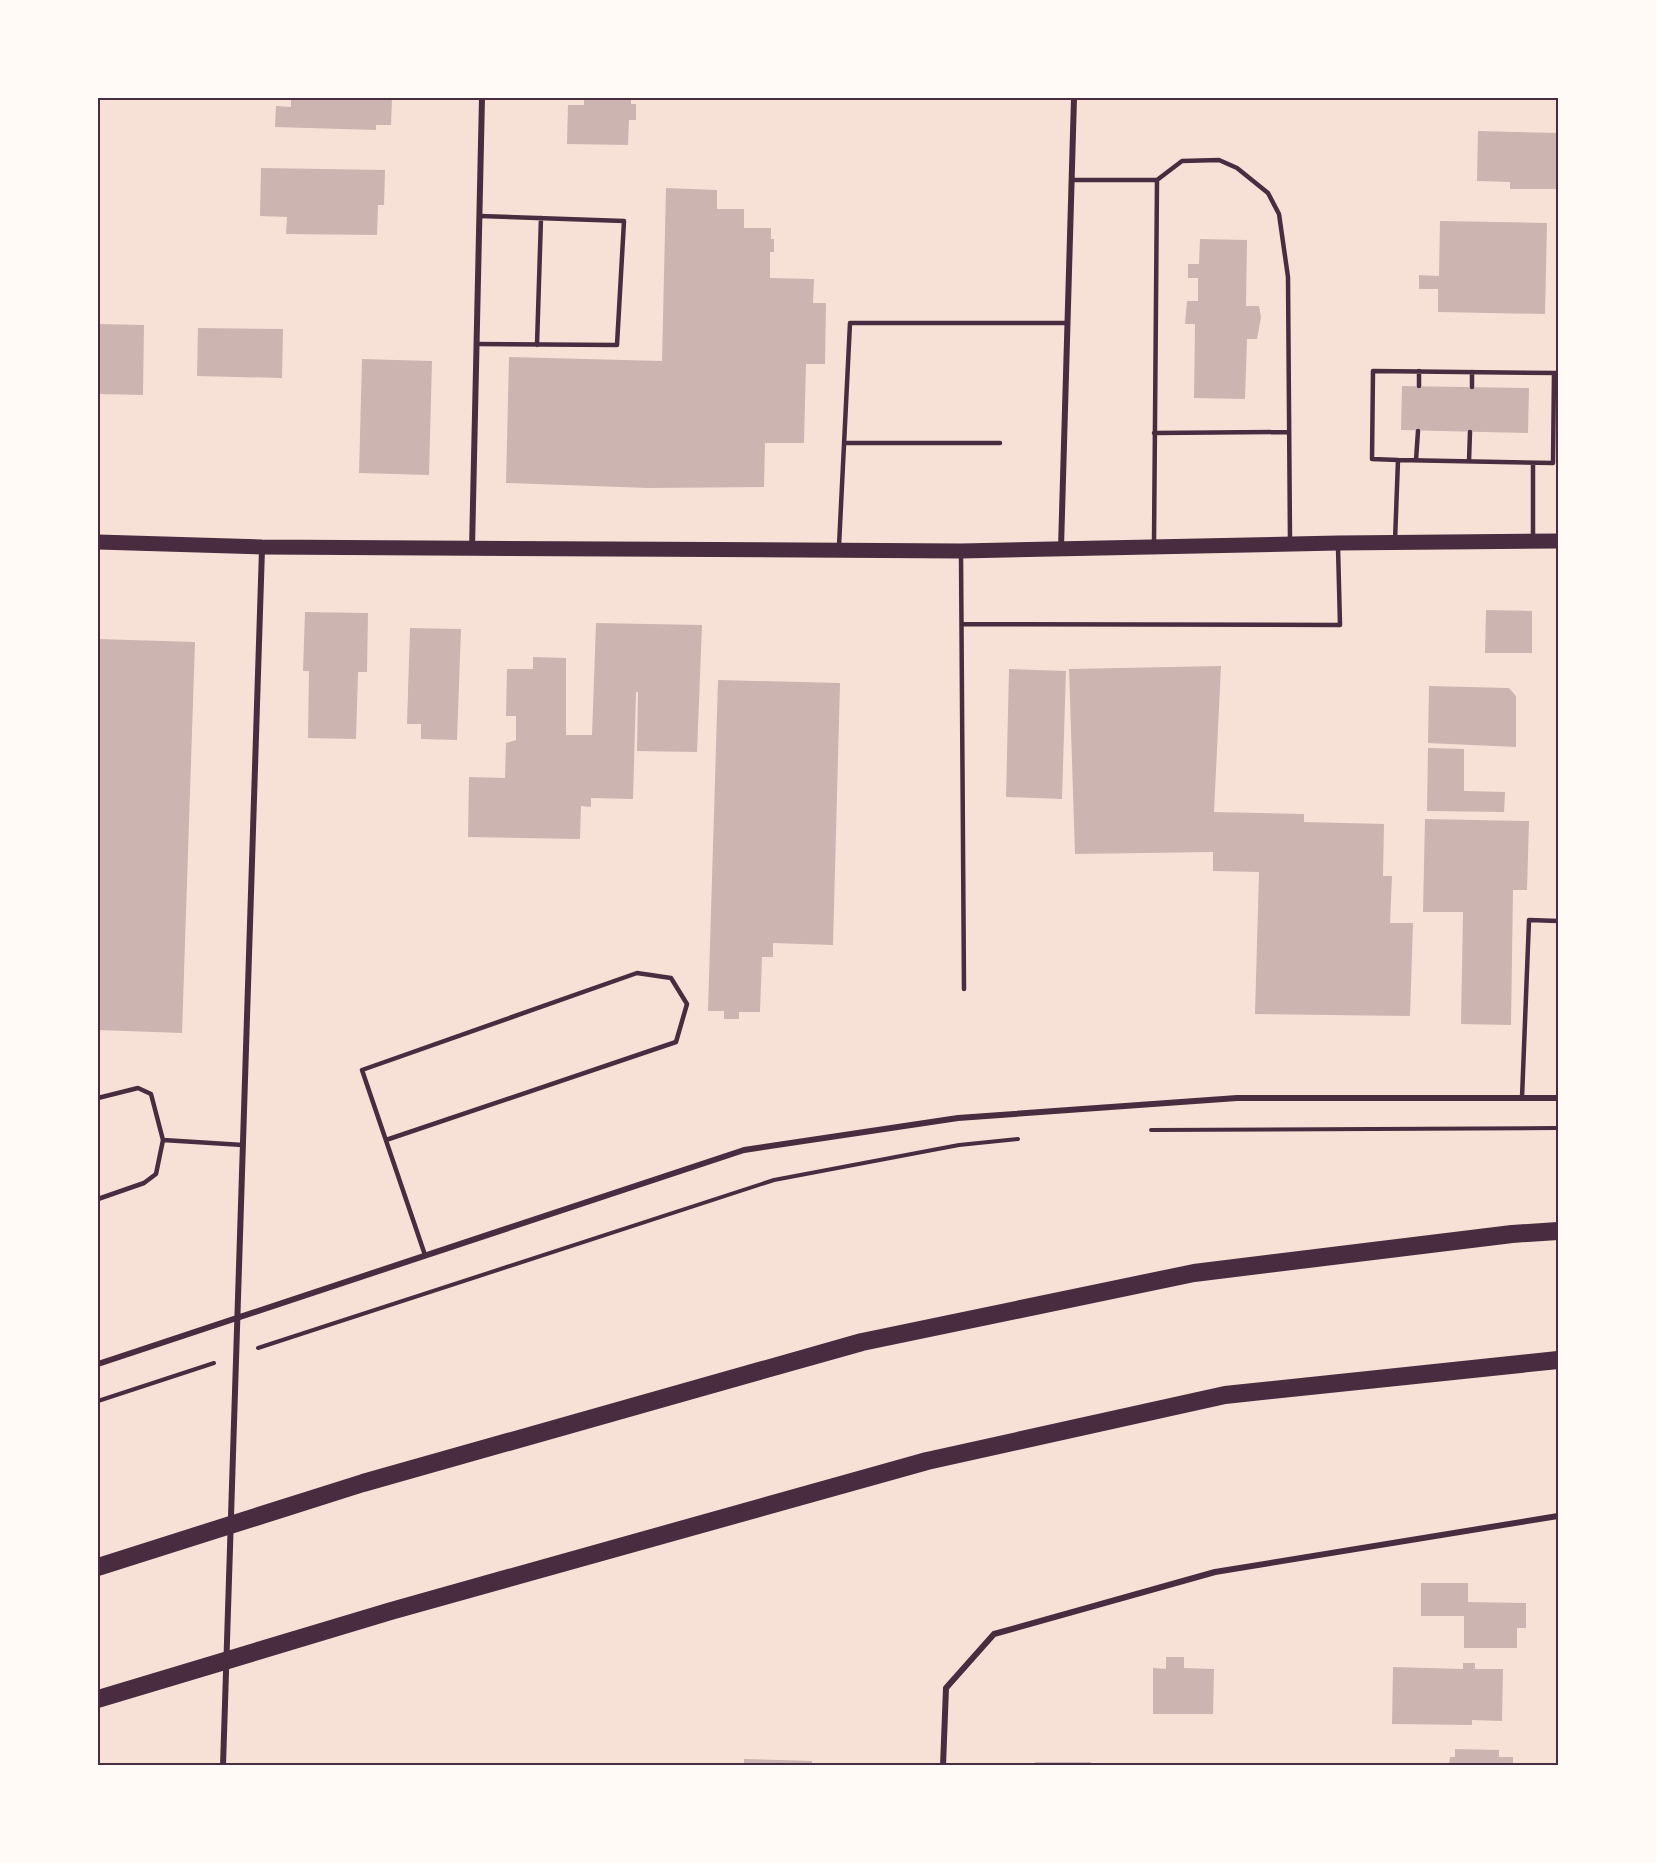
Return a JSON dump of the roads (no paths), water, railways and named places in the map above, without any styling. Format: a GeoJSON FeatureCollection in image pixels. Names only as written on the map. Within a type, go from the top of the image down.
{"type":"FeatureCollection","features":[{"type":"Feature","properties":{"kind":"highway"},"geometry":{"type":"LineString","coordinates":[[98,1567],[363,1483],[862,1342],[1194,1272],[1512,1234],[1558,1231]]}},
{"type":"Feature","properties":{"kind":"highway"},"geometry":{"type":"LineString","coordinates":[[98,1699],[391,1611],[927,1461],[1214,1397],[1520,1362],[1558,1360]]}},
{"type":"Feature","properties":{"kind":"main road"},"geometry":{"type":"LineString","coordinates":[[98,542],[262,547],[962,551],[1395,542],[1558,542]]}},
{"type":"Feature","properties":{"kind":"street"},"geometry":{"type":"LineString","coordinates":[[472,549],[483,98]]}},
{"type":"Feature","properties":{"kind":"street"},"geometry":{"type":"LineString","coordinates":[[1061,549],[1074,98]]}},
{"type":"Feature","properties":{"kind":"street"},"geometry":{"type":"LineString","coordinates":[[223,1766],[262,547]]}},
{"type":"Feature","properties":{"kind":"street"},"geometry":{"type":"LineString","coordinates":[[98,1364],[237,1316],[744,1150],[958,1118],[1238,1098],[1558,1098]]}},
{"type":"Feature","properties":{"kind":"street"},"geometry":{"type":"LineString","coordinates":[[943,1766],[946,1688],[994,1634],[1215,1572],[1558,1516]]}},
{"type":"Feature","properties":{"kind":"lane"},"geometry":{"type":"LineString","coordinates":[[1072,180],[1157,180],[1182,161],[1219,160],[1237,168],[1268,193],[1278,214],[1288,277],[1290,544]]}},
{"type":"Feature","properties":{"kind":"lane"},"geometry":{"type":"LineString","coordinates":[[1154,547],[1157,180]]}},
{"type":"Feature","properties":{"kind":"lane"},"geometry":{"type":"LineString","coordinates":[[477,344],[617,345],[624,221],[480,216]]}},
{"type":"Feature","properties":{"kind":"lane"},"geometry":{"type":"LineString","coordinates":[[537,345],[541,218]]}},
{"type":"Feature","properties":{"kind":"lane"},"geometry":{"type":"LineString","coordinates":[[839,550],[850,323],[1068,323]]}},
{"type":"Feature","properties":{"kind":"lane"},"geometry":{"type":"LineString","coordinates":[[1373,371],[1472,372],[1556,373],[1553,463],[1372,459],[1373,371]]}},
{"type":"Feature","properties":{"kind":"lane"},"geometry":{"type":"LineString","coordinates":[[1419,371],[1419,386]]}},
{"type":"Feature","properties":{"kind":"lane"},"geometry":{"type":"LineString","coordinates":[[1472,372],[1472,387]]}},
{"type":"Feature","properties":{"kind":"lane"},"geometry":{"type":"LineString","coordinates":[[1416,460],[1418,431]]}},
{"type":"Feature","properties":{"kind":"lane"},"geometry":{"type":"LineString","coordinates":[[1154,434],[1288,432]]}},
{"type":"Feature","properties":{"kind":"lane"},"geometry":{"type":"LineString","coordinates":[[1469,461],[1470,432]]}},
{"type":"Feature","properties":{"kind":"lane"},"geometry":{"type":"LineString","coordinates":[[844,443],[1000,443]]}},
{"type":"Feature","properties":{"kind":"lane"},"geometry":{"type":"LineString","coordinates":[[1395,542],[1398,460]]}},
{"type":"Feature","properties":{"kind":"lane"},"geometry":{"type":"LineString","coordinates":[[1533,463],[1533,542]]}},
{"type":"Feature","properties":{"kind":"lane"},"geometry":{"type":"LineString","coordinates":[[962,624],[1340,625],[1338,543]]}},
{"type":"Feature","properties":{"kind":"lane"},"geometry":{"type":"LineString","coordinates":[[962,551],[964,989]]}},
{"type":"Feature","properties":{"kind":"lane"},"geometry":{"type":"LineString","coordinates":[[1522,1098],[1528,920],[1558,921]]}},
{"type":"Feature","properties":{"kind":"lane"},"geometry":{"type":"LineString","coordinates":[[386,1140],[676,1042],[687,1004],[671,978],[637,973],[362,1070],[425,1255]]}},
{"type":"Feature","properties":{"kind":"lane"},"geometry":{"type":"LineString","coordinates":[[98,1098],[138,1088],[151,1094],[163,1140],[156,1174],[144,1183],[98,1199]]}},
{"type":"Feature","properties":{"kind":"lane"},"geometry":{"type":"LineString","coordinates":[[163,1140],[243,1145]]}}]}
